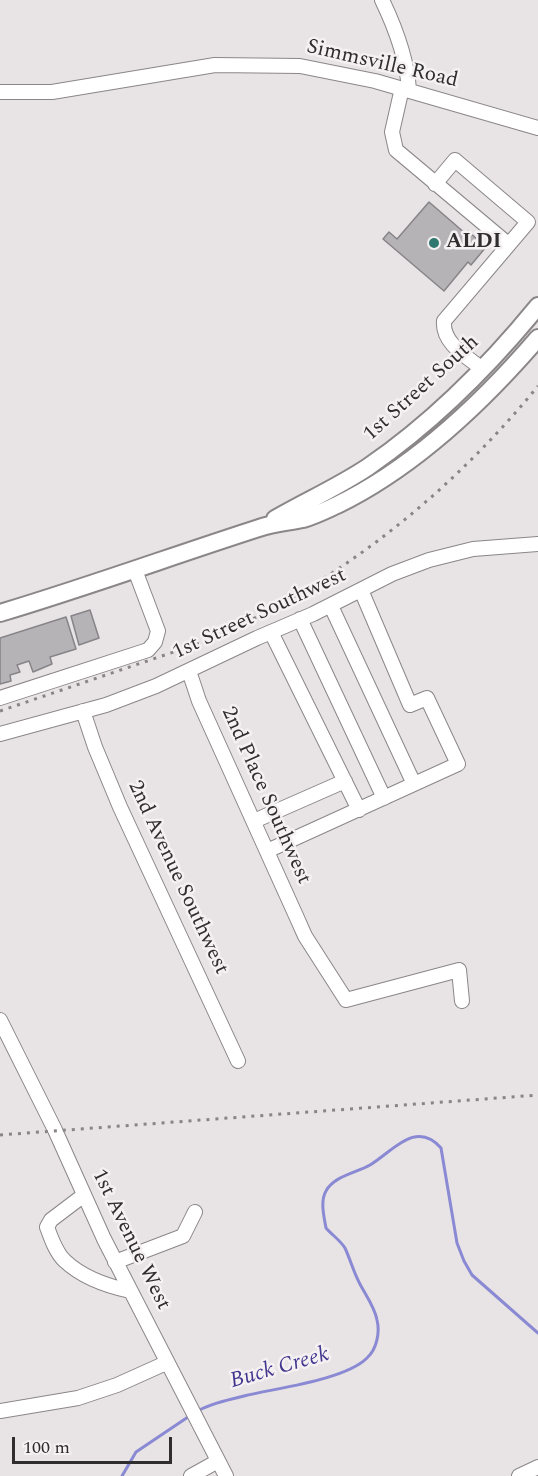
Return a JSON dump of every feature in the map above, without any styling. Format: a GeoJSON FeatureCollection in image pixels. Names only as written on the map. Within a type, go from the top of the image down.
{"type":"FeatureCollection","features":[{"type":"Feature","properties":{"kind":"main road","name":"1st Street South"},"geometry":{"type":"LineString","coordinates":[[354,486],[481,368],[538,306]]}},
{"type":"Feature","properties":{"kind":"main road","name":"1st Street South"},"geometry":{"type":"LineString","coordinates":[[0,613],[261,527],[399,468],[451,426],[538,338]]}},
{"type":"Feature","properties":{"kind":"street"},"geometry":{"type":"LineString","coordinates":[[382,0],[396,29],[406,64],[406,89],[393,123],[394,144],[402,156],[508,244]]}},
{"type":"Feature","properties":{"kind":"street","name":"Simmsville Road"},"geometry":{"type":"LineString","coordinates":[[0,93],[52,92],[186,68],[243,64],[310,67],[406,89],[538,128]]}},
{"type":"Feature","properties":{"kind":"street"},"geometry":{"type":"LineString","coordinates":[[435,184],[456,160],[528,222],[444,321],[443,329],[446,338],[481,368]]}},
{"type":"Feature","properties":{"kind":"street","name":"1st Street Southwest"},"geometry":{"type":"LineString","coordinates":[[0,734],[131,696],[331,606],[392,574],[429,560],[473,549],[538,544]]}},
{"type":"Feature","properties":{"kind":"street"},"geometry":{"type":"LineString","coordinates":[[0,698],[148,650],[155,642],[158,631],[135,570]]}},
{"type":"Feature","properties":{"kind":"street"},"geometry":{"type":"LineString","coordinates":[[267,851],[458,764],[427,698],[410,705],[361,591]]}},
{"type":"Feature","properties":{"kind":"street"},"geometry":{"type":"LineString","coordinates":[[331,606],[414,784]]}},
{"type":"Feature","properties":{"kind":"street"},"geometry":{"type":"LineString","coordinates":[[300,620],[384,798]]}},
{"type":"Feature","properties":{"kind":"street"},"geometry":{"type":"LineString","coordinates":[[272,632],[359,810]]}},
{"type":"Feature","properties":{"kind":"street","name":"2nd Place Southwest"},"geometry":{"type":"LineString","coordinates":[[189,671],[199,701],[306,936],[346,1000],[459,970],[462,1002]]}},
{"type":"Feature","properties":{"kind":"street","name":"2nd Avenue Southwest"},"geometry":{"type":"LineString","coordinates":[[83,711],[120,807],[238,1061]]}},
{"type":"Feature","properties":{"kind":"street"},"geometry":{"type":"LineString","coordinates":[[254,821],[345,781]]}},
{"type":"Feature","properties":{"kind":"street","name":"1st Avenue West"},"geometry":{"type":"LineString","coordinates":[[0,1020],[55,1130],[130,1291],[226,1476]]}},
{"type":"Feature","properties":{"kind":"street"},"geometry":{"type":"LineString","coordinates":[[84,1195],[51,1220],[47,1227],[50,1235],[64,1260],[104,1285],[130,1291]]}},
{"type":"Feature","properties":{"kind":"street"},"geometry":{"type":"LineString","coordinates":[[116,1262],[183,1236],[195,1212]]}},
{"type":"Feature","properties":{"kind":"street"},"geometry":{"type":"LineString","coordinates":[[0,1412],[78,1398],[117,1385],[166,1363]]}},
{"type":"Feature","properties":{"kind":"street"},"geometry":{"type":"LineString","coordinates":[[191,1476],[218,1461]]}},
{"type":"Feature","properties":{"kind":"street"},"geometry":{"type":"LineString","coordinates":[[519,1476],[538,1467]]}},
{"type":"Feature","properties":{"kind":"building","name":"ALDI"},"geometry":{"type":"Polygon","coordinates":[[[429,202],[466,234],[468,231],[486,247],[471,265],[468,262],[444,291],[383,239],[389,232],[397,239],[429,202]]]}},
{"type":"Feature","properties":{"kind":"building"},"geometry":{"type":"Polygon","coordinates":[[[90,610],[99,638],[79,645],[71,616],[90,610]]]}},
{"type":"Feature","properties":{"kind":"building"},"geometry":{"type":"Polygon","coordinates":[[[66,617],[76,649],[50,657],[52,664],[33,672],[29,661],[17,665],[20,672],[10,675],[11,681],[0,684],[0,638],[66,617]]]}},
{"type":"Feature","properties":{"kind":"waterway","name":"Buck Creek"},"geometry":{"type":"LineString","coordinates":[[196,1412],[226,1400],[327,1378],[357,1366],[367,1358],[378,1335],[376,1316],[356,1277],[345,1248],[326,1228],[323,1199],[326,1191],[334,1182],[370,1165],[413,1137],[432,1140],[441,1148],[457,1243],[472,1275],[538,1333]]}},
{"type":"Feature","properties":{"kind":"waterway","name":"Buck Creek"},"geometry":{"type":"LineString","coordinates":[[122,1476],[136,1452],[191,1415]]}},
{"type":"Feature","properties":{"kind":"railway"},"geometry":{"type":"LineString","coordinates":[[0,711],[203,642],[251,620],[298,594],[343,566],[427,500],[467,464],[538,386]]}},
{"type":"Feature","properties":{"kind":"railway"},"geometry":{"type":"LineString","coordinates":[[0,1135],[538,1095]]}},
{"type":"Feature","properties":{"kind":"place","name":"ALDI"},"geometry":{"type":"Point","coordinates":[434,243]}}]}
